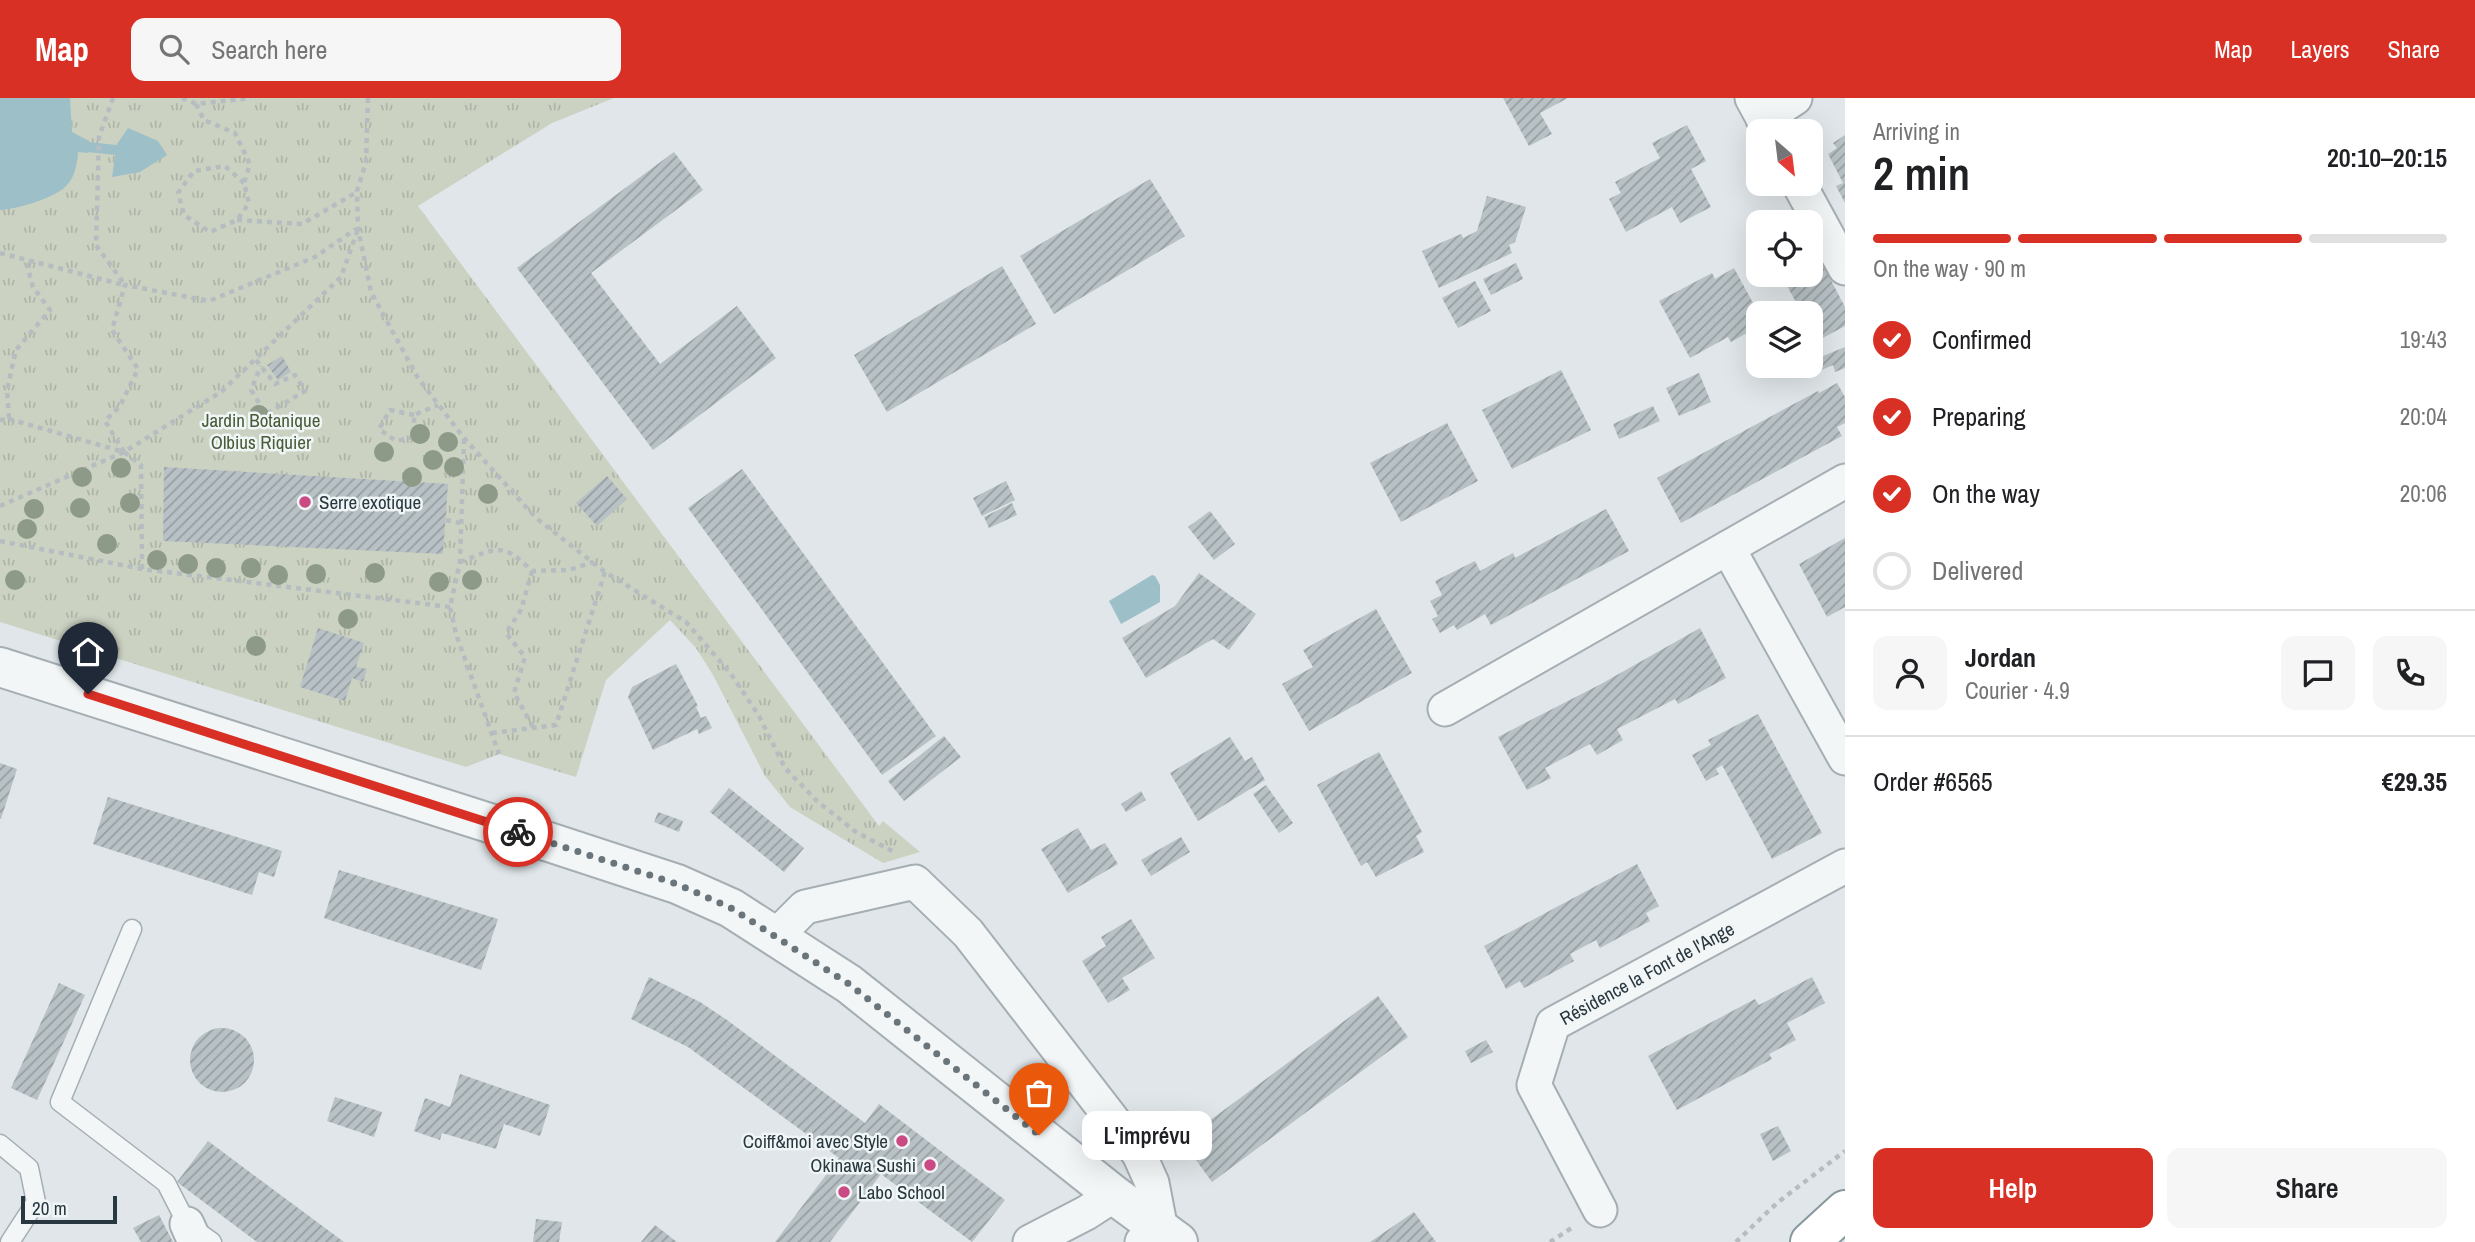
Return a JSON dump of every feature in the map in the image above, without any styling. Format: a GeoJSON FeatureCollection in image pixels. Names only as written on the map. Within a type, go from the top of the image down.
{"type":"FeatureCollection","features":[{"type":"Feature","properties":{"kind":"highway"},"geometry":{"type":"LineString","coordinates":[[1810,1242],[1845,1209]]}},
{"type":"Feature","properties":{"kind":"street"},"geometry":{"type":"LineString","coordinates":[[1762,116],[1795,98]]}},
{"type":"Feature","properties":{"kind":"street"},"geometry":{"type":"LineString","coordinates":[[1806,196],[1845,268]]}},
{"type":"Feature","properties":{"kind":"street"},"geometry":{"type":"LineString","coordinates":[[1445,709],[1845,481]]}},
{"type":"Feature","properties":{"kind":"street"},"geometry":{"type":"LineString","coordinates":[[1728,548],[1845,758]]}},
{"type":"Feature","properties":{"kind":"street"},"geometry":{"type":"LineString","coordinates":[[0,667],[677,884],[731,908],[849,984],[1114,1195],[1160,1238]]}},
{"type":"Feature","properties":{"kind":"street","name":"Résidence la Font de l'Ange"},"geometry":{"type":"LineString","coordinates":[[1600,1209],[1534,1085],[1553,1024],[1845,866]]}},
{"type":"Feature","properties":{"kind":"street"},"geometry":{"type":"LineString","coordinates":[[776,936],[805,907],[915,881],[968,933],[1139,1154],[1153,1182],[1160,1238]]}},
{"type":"Feature","properties":{"kind":"street"},"geometry":{"type":"LineString","coordinates":[[1030,1242],[1114,1195]]}},
{"type":"Feature","properties":{"kind":"lane"},"geometry":{"type":"LineString","coordinates":[[132,929],[60,1102],[166,1183],[198,1236]]}},
{"type":"Feature","properties":{"kind":"lane"},"geometry":{"type":"LineString","coordinates":[[0,1144],[29,1168],[36,1202],[10,1242]]}},
{"type":"Feature","properties":{"kind":"path"},"geometry":{"type":"LineString","coordinates":[[113,98],[99,137],[96,245],[125,285]]}},
{"type":"Feature","properties":{"kind":"path"},"geometry":{"type":"LineString","coordinates":[[183,98],[196,104],[251,98]]}},
{"type":"Feature","properties":{"kind":"path"},"geometry":{"type":"LineString","coordinates":[[369,98],[366,162],[357,191],[358,228],[371,292],[418,378],[464,438],[536,518],[605,572],[686,622],[732,674],[759,716],[785,768],[817,801],[856,832],[903,857],[915,881]]}},
{"type":"Feature","properties":{"kind":"path"},"geometry":{"type":"LineString","coordinates":[[196,104],[204,120],[235,132],[250,163],[244,183],[249,202],[237,220]]}},
{"type":"Feature","properties":{"kind":"path"},"geometry":{"type":"LineString","coordinates":[[244,183],[225,166],[194,171],[178,193],[184,215],[210,232],[237,220],[302,224],[357,191]]}},
{"type":"Feature","properties":{"kind":"path"},"geometry":{"type":"LineString","coordinates":[[0,253],[125,285],[209,301],[315,257],[358,228]]}},
{"type":"Feature","properties":{"kind":"path"},"geometry":{"type":"LineString","coordinates":[[0,506],[124,453],[221,393],[341,277],[358,228]]}},
{"type":"Feature","properties":{"kind":"path"},"geometry":{"type":"LineString","coordinates":[[9,419],[7,390],[16,350],[50,310],[33,287],[26,261]]}},
{"type":"Feature","properties":{"kind":"path"},"geometry":{"type":"LineString","coordinates":[[124,453],[105,421],[120,406],[138,369],[111,330],[125,285]]}},
{"type":"Feature","properties":{"kind":"path"},"geometry":{"type":"LineString","coordinates":[[256,360],[261,366],[275,384],[295,376],[305,391],[267,414],[251,390],[261,366]]}},
{"type":"Feature","properties":{"kind":"path"},"geometry":{"type":"LineString","coordinates":[[414,415],[414,437],[396,441],[379,429],[390,410],[414,415],[438,405]]}},
{"type":"Feature","properties":{"kind":"path"},"geometry":{"type":"LineString","coordinates":[[0,419],[9,419],[124,453],[141,465],[142,569]]}},
{"type":"Feature","properties":{"kind":"path"},"geometry":{"type":"LineString","coordinates":[[464,438],[460,562],[450,607],[456,634],[499,754]]}},
{"type":"Feature","properties":{"kind":"path"},"geometry":{"type":"LineString","coordinates":[[446,520],[460,523]]}},
{"type":"Feature","properties":{"kind":"path"},"geometry":{"type":"LineString","coordinates":[[0,541],[142,569],[450,607]]}},
{"type":"Feature","properties":{"kind":"path"},"geometry":{"type":"LineString","coordinates":[[460,562],[494,549],[514,553],[533,571],[569,570],[593,562]]}},
{"type":"Feature","properties":{"kind":"path"},"geometry":{"type":"LineString","coordinates":[[533,571],[521,610],[506,633],[525,657],[514,693],[533,727]]}},
{"type":"Feature","properties":{"kind":"path"},"geometry":{"type":"LineString","coordinates":[[492,733],[556,725],[605,572]]}},
{"type":"Feature","properties":{"kind":"path"},"geometry":{"type":"LineString","coordinates":[[1735,1242],[1777,1203],[1845,1151]]}},
{"type":"Feature","properties":{"kind":"green space","name":"Jardin Botanique Olbius Riquier"},"geometry":{"type":"Polygon","coordinates":[[[0,98],[614,98],[552,123],[418,206],[879,826],[883,821],[920,852],[883,863],[790,807],[765,776],[713,675],[696,648],[670,620],[606,680],[576,777],[499,754],[466,767],[0,622],[0,98]]]}},
{"type":"Feature","properties":{"kind":"water"},"geometry":{"type":"Polygon","coordinates":[[[0,98],[70,98],[72,132],[89,141],[88,153],[78,152],[73,176],[64,188],[34,203],[0,210],[0,98]]]}},
{"type":"Feature","properties":{"kind":"water"},"geometry":{"type":"Polygon","coordinates":[[[128,128],[158,141],[167,155],[140,172],[112,177],[117,144],[128,128]]]}},
{"type":"Feature","properties":{"kind":"water"},"geometry":{"type":"Polygon","coordinates":[[[1152,575],[1160,585],[1160,602],[1121,624],[1109,601],[1152,575]]]}},
{"type":"Feature","properties":{"kind":"building"},"geometry":{"type":"Polygon","coordinates":[[[1503,98],[1568,98],[1540,113],[1552,134],[1529,146],[1503,98]]]}},
{"type":"Feature","properties":{"kind":"building"},"geometry":{"type":"Polygon","coordinates":[[[1687,125],[1706,161],[1691,169],[1711,207],[1680,223],[1672,207],[1626,232],[1609,199],[1621,193],[1615,182],[1660,158],[1652,143],[1687,125]]]}},
{"type":"Feature","properties":{"kind":"building"},"geometry":{"type":"Polygon","coordinates":[[[1845,135],[1845,203],[1836,186],[1843,183],[1828,154],[1837,148],[1833,143],[1845,135]]]}},
{"type":"Feature","properties":{"kind":"building"},"geometry":{"type":"Polygon","coordinates":[[[674,152],[703,190],[591,273],[660,364],[737,306],[776,358],[653,450],[517,268],[674,152]]]}},
{"type":"Feature","properties":{"kind":"building"},"geometry":{"type":"Polygon","coordinates":[[[1150,179],[1185,236],[1054,314],[1020,256],[1150,179]]]}},
{"type":"Feature","properties":{"kind":"building"},"geometry":{"type":"Polygon","coordinates":[[[1487,196],[1526,207],[1515,242],[1509,245],[1512,253],[1439,288],[1422,251],[1461,234],[1463,238],[1477,231],[1487,196]]]}},
{"type":"Feature","properties":{"kind":"building"},"geometry":{"type":"Polygon","coordinates":[[[1516,263],[1523,279],[1491,295],[1483,279],[1516,263]]]}},
{"type":"Feature","properties":{"kind":"building"},"geometry":{"type":"Polygon","coordinates":[[[1002,266],[1036,324],[887,412],[854,355],[1002,266]]]}},
{"type":"Feature","properties":{"kind":"building"},"geometry":{"type":"Polygon","coordinates":[[[1734,268],[1752,301],[1746,301],[1746,333],[1731,342],[1728,337],[1690,358],[1659,301],[1712,273],[1715,279],[1734,268]]]}},
{"type":"Feature","properties":{"kind":"building"},"geometry":{"type":"Polygon","coordinates":[[[1823,268],[1845,307],[1845,326],[1823,338],[1823,301],[1795,301],[1788,287],[1823,287],[1823,268]]]}},
{"type":"Feature","properties":{"kind":"building"},"geometry":{"type":"Polygon","coordinates":[[[1475,281],[1491,311],[1458,328],[1442,298],[1475,281]]]}},
{"type":"Feature","properties":{"kind":"building"},"geometry":{"type":"Polygon","coordinates":[[[1845,347],[1845,368],[1835,372],[1833,365],[1823,369],[1823,356],[1845,347]]]}},
{"type":"Feature","properties":{"kind":"building"},"geometry":{"type":"Polygon","coordinates":[[[282,356],[291,372],[278,380],[267,365],[282,356]]]}},
{"type":"Feature","properties":{"kind":"building"},"geometry":{"type":"Polygon","coordinates":[[[1561,370],[1591,430],[1512,469],[1482,410],[1561,370]]]}},
{"type":"Feature","properties":{"kind":"building"},"geometry":{"type":"Polygon","coordinates":[[[1699,373],[1711,402],[1679,416],[1666,388],[1699,373]]]}},
{"type":"Feature","properties":{"kind":"building"},"geometry":{"type":"Polygon","coordinates":[[[1837,383],[1845,397],[1845,423],[1837,427],[1842,436],[1681,523],[1657,478],[1837,383]]]}},
{"type":"Feature","properties":{"kind":"building"},"geometry":{"type":"Polygon","coordinates":[[[1653,406],[1660,421],[1619,439],[1613,424],[1653,406]]]}},
{"type":"Feature","properties":{"kind":"building"},"geometry":{"type":"Polygon","coordinates":[[[1447,423],[1478,481],[1401,522],[1370,463],[1447,423]]]}},
{"type":"Feature","properties":{"kind":"building","name":"Serre exotique"},"geometry":{"type":"Polygon","coordinates":[[[164,467],[448,484],[443,554],[163,541],[164,467]]]}},
{"type":"Feature","properties":{"kind":"building"},"geometry":{"type":"Polygon","coordinates":[[[742,469],[936,736],[882,775],[688,508],[742,469]]]}},
{"type":"Feature","properties":{"kind":"building"},"geometry":{"type":"Polygon","coordinates":[[[607,476],[627,499],[597,526],[576,503],[607,476]]]}},
{"type":"Feature","properties":{"kind":"building"},"geometry":{"type":"Polygon","coordinates":[[[1006,481],[1015,500],[982,516],[973,498],[1006,481]]]}},
{"type":"Feature","properties":{"kind":"building"},"geometry":{"type":"Polygon","coordinates":[[[1012,503],[1017,515],[989,528],[984,517],[1012,503]]]}},
{"type":"Feature","properties":{"kind":"building"},"geometry":{"type":"Polygon","coordinates":[[[1606,509],[1629,551],[1491,625],[1485,614],[1457,630],[1454,625],[1440,633],[1432,619],[1438,616],[1430,601],[1442,595],[1435,581],[1475,561],[1480,571],[1513,553],[1515,558],[1606,509]]]}},
{"type":"Feature","properties":{"kind":"building"},"geometry":{"type":"Polygon","coordinates":[[[1210,511],[1235,544],[1214,560],[1188,527],[1210,511]]]}},
{"type":"Feature","properties":{"kind":"building"},"geometry":{"type":"Polygon","coordinates":[[[1845,538],[1845,607],[1827,617],[1799,564],[1845,538]]]}},
{"type":"Feature","properties":{"kind":"building"},"geometry":{"type":"Polygon","coordinates":[[[1199,573],[1256,614],[1229,650],[1213,639],[1146,678],[1122,638],[1175,606],[1199,573]]]}},
{"type":"Feature","properties":{"kind":"building"},"geometry":{"type":"Polygon","coordinates":[[[1376,609],[1412,673],[1309,731],[1282,684],[1313,667],[1303,650],[1376,609]]]}},
{"type":"Feature","properties":{"kind":"building"},"geometry":{"type":"Polygon","coordinates":[[[318,628],[364,643],[356,667],[367,669],[363,682],[352,678],[345,701],[300,687],[318,628]]]}},
{"type":"Feature","properties":{"kind":"building"},"geometry":{"type":"Polygon","coordinates":[[[1700,628],[1726,678],[1678,704],[1675,699],[1617,729],[1623,740],[1597,755],[1590,744],[1545,768],[1551,778],[1527,790],[1498,737],[1601,684],[1700,628]]]}},
{"type":"Feature","properties":{"kind":"building"},"geometry":{"type":"Polygon","coordinates":[[[676,664],[698,706],[696,707],[701,718],[706,716],[712,728],[699,734],[697,729],[653,750],[628,697],[632,687],[676,664]]]}},
{"type":"Feature","properties":{"kind":"building"},"geometry":{"type":"Polygon","coordinates":[[[1758,714],[1822,833],[1772,859],[1722,765],[1716,769],[1719,774],[1706,781],[1692,755],[1711,745],[1708,740],[1758,714]]]}},
{"type":"Feature","properties":{"kind":"building"},"geometry":{"type":"Polygon","coordinates":[[[944,736],[961,757],[904,801],[888,781],[944,736]]]}},
{"type":"Feature","properties":{"kind":"building"},"geometry":{"type":"Polygon","coordinates":[[[1230,737],[1245,761],[1252,757],[1265,780],[1198,821],[1170,773],[1230,737]]]}},
{"type":"Feature","properties":{"kind":"building"},"geometry":{"type":"Polygon","coordinates":[[[1379,752],[1422,832],[1416,836],[1424,852],[1376,877],[1367,862],[1361,866],[1317,785],[1379,752]]]}},
{"type":"Feature","properties":{"kind":"building"},"geometry":{"type":"Polygon","coordinates":[[[0,763],[17,769],[1,819],[0,819],[0,763]]]}},
{"type":"Feature","properties":{"kind":"building"},"geometry":{"type":"Polygon","coordinates":[[[1266,785],[1293,823],[1279,833],[1253,794],[1266,785]]]}},
{"type":"Feature","properties":{"kind":"building"},"geometry":{"type":"Polygon","coordinates":[[[729,788],[804,848],[784,872],[710,812],[729,788]]]}},
{"type":"Feature","properties":{"kind":"building"},"geometry":{"type":"Polygon","coordinates":[[[1141,791],[1146,800],[1126,812],[1121,804],[1141,791]]]}},
{"type":"Feature","properties":{"kind":"building"},"geometry":{"type":"Polygon","coordinates":[[[108,797],[282,851],[274,877],[259,872],[252,895],[93,844],[108,797]]]}},
{"type":"Feature","properties":{"kind":"building"},"geometry":{"type":"Polygon","coordinates":[[[658,812],[683,821],[679,832],[654,822],[658,812]]]}},
{"type":"Feature","properties":{"kind":"building"},"geometry":{"type":"Polygon","coordinates":[[[1078,828],[1091,850],[1105,843],[1118,864],[1068,893],[1041,849],[1078,828]]]}},
{"type":"Feature","properties":{"kind":"building"},"geometry":{"type":"Polygon","coordinates":[[[1181,837],[1190,852],[1151,876],[1141,860],[1181,837]]]}},
{"type":"Feature","properties":{"kind":"building"},"geometry":{"type":"Polygon","coordinates":[[[1637,864],[1659,906],[1646,913],[1650,921],[1600,948],[1596,940],[1570,954],[1574,961],[1524,988],[1520,981],[1506,989],[1484,946],[1637,864]]]}},
{"type":"Feature","properties":{"kind":"building"},"geometry":{"type":"Polygon","coordinates":[[[339,870],[498,919],[481,970],[324,918],[339,870]]]}},
{"type":"Feature","properties":{"kind":"building"},"geometry":{"type":"Polygon","coordinates":[[[1131,919],[1155,958],[1122,978],[1130,990],[1108,1003],[1082,961],[1106,946],[1101,937],[1131,919]]]}},
{"type":"Feature","properties":{"kind":"building"},"geometry":{"type":"Polygon","coordinates":[[[649,977],[700,1002],[727,1020],[865,1123],[879,1104],[1005,1200],[972,1242],[881,1174],[830,1242],[775,1242],[839,1158],[688,1047],[631,1019],[649,977]]]}},
{"type":"Feature","properties":{"kind":"building"},"geometry":{"type":"Polygon","coordinates":[[[1812,977],[1825,1003],[1787,1023],[1796,1040],[1769,1054],[1772,1059],[1677,1110],[1648,1056],[1755,999],[1759,1005],[1812,977]]]}},
{"type":"Feature","properties":{"kind":"building"},"geometry":{"type":"Polygon","coordinates":[[[59,983],[85,995],[37,1100],[11,1088],[59,983]]]}},
{"type":"Feature","properties":{"kind":"building"},"geometry":{"type":"Polygon","coordinates":[[[1378,996],[1408,1037],[1212,1182],[1182,1141],[1378,996]]]}},
{"type":"Feature","properties":{"kind":"building"},"geometry":{"type":"Polygon","coordinates":[[[222,1028],[240,1034],[248,1042],[254,1060],[248,1078],[240,1086],[222,1092],[204,1086],[196,1078],[190,1060],[196,1042],[204,1034],[222,1028]]]}},
{"type":"Feature","properties":{"kind":"building"},"geometry":{"type":"Polygon","coordinates":[[[1486,1040],[1493,1052],[1471,1063],[1465,1051],[1486,1040]]]}},
{"type":"Feature","properties":{"kind":"building"},"geometry":{"type":"Polygon","coordinates":[[[460,1074],[550,1105],[540,1136],[504,1124],[496,1149],[442,1133],[440,1140],[414,1131],[425,1098],[450,1107],[460,1074]]]}},
{"type":"Feature","properties":{"kind":"building"},"geometry":{"type":"Polygon","coordinates":[[[335,1097],[382,1112],[374,1137],[327,1121],[335,1097]]]}},
{"type":"Feature","properties":{"kind":"building"},"geometry":{"type":"Polygon","coordinates":[[[1778,1126],[1791,1151],[1773,1161],[1760,1134],[1778,1126]]]}},
{"type":"Feature","properties":{"kind":"building"},"geometry":{"type":"Polygon","coordinates":[[[208,1141],[344,1242],[257,1242],[177,1182],[208,1141]]]}},
{"type":"Feature","properties":{"kind":"building"},"geometry":{"type":"Polygon","coordinates":[[[1414,1212],[1436,1242],[1370,1242],[1414,1212]]]}},
{"type":"Feature","properties":{"kind":"building"},"geometry":{"type":"Polygon","coordinates":[[[159,1215],[173,1242],[141,1242],[133,1228],[159,1215]]]}},
{"type":"Feature","properties":{"kind":"building"},"geometry":{"type":"Polygon","coordinates":[[[536,1219],[562,1222],[559,1242],[533,1242],[536,1219]]]}},
{"type":"Feature","properties":{"kind":"building"},"geometry":{"type":"Polygon","coordinates":[[[655,1225],[677,1242],[641,1242],[655,1225]]]}},
{"type":"Feature","properties":{"kind":"waterway"},"geometry":{"type":"LineString","coordinates":[[88,147],[116,150]]}},
{"type":"Feature","properties":{"kind":"way so far"},"geometry":{"type":"LineString","coordinates":[[518,832],[677,884],[731,908],[849,984],[1039,1135]]}},
{"type":"Feature","properties":{"kind":"place","name":"Serre exotique"},"geometry":{"type":"Point","coordinates":[305,502]}},
{"type":"Feature","properties":{"kind":"place","name":"L'imprévu"},"geometry":{"type":"Point","coordinates":[1039,1135]}},
{"type":"Feature","properties":{"kind":"place","name":"Coiff&moi avec Style"},"geometry":{"type":"Point","coordinates":[902,1141]}},
{"type":"Feature","properties":{"kind":"place","name":"Okinawa Sushi"},"geometry":{"type":"Point","coordinates":[930,1165]}},
{"type":"Feature","properties":{"kind":"place","name":"Labo School"},"geometry":{"type":"Point","coordinates":[844,1192]}},
{"type":"Feature","properties":{"kind":"route"},"geometry":{"type":"LineString","coordinates":[[88,694],[518,832]]}}]}
